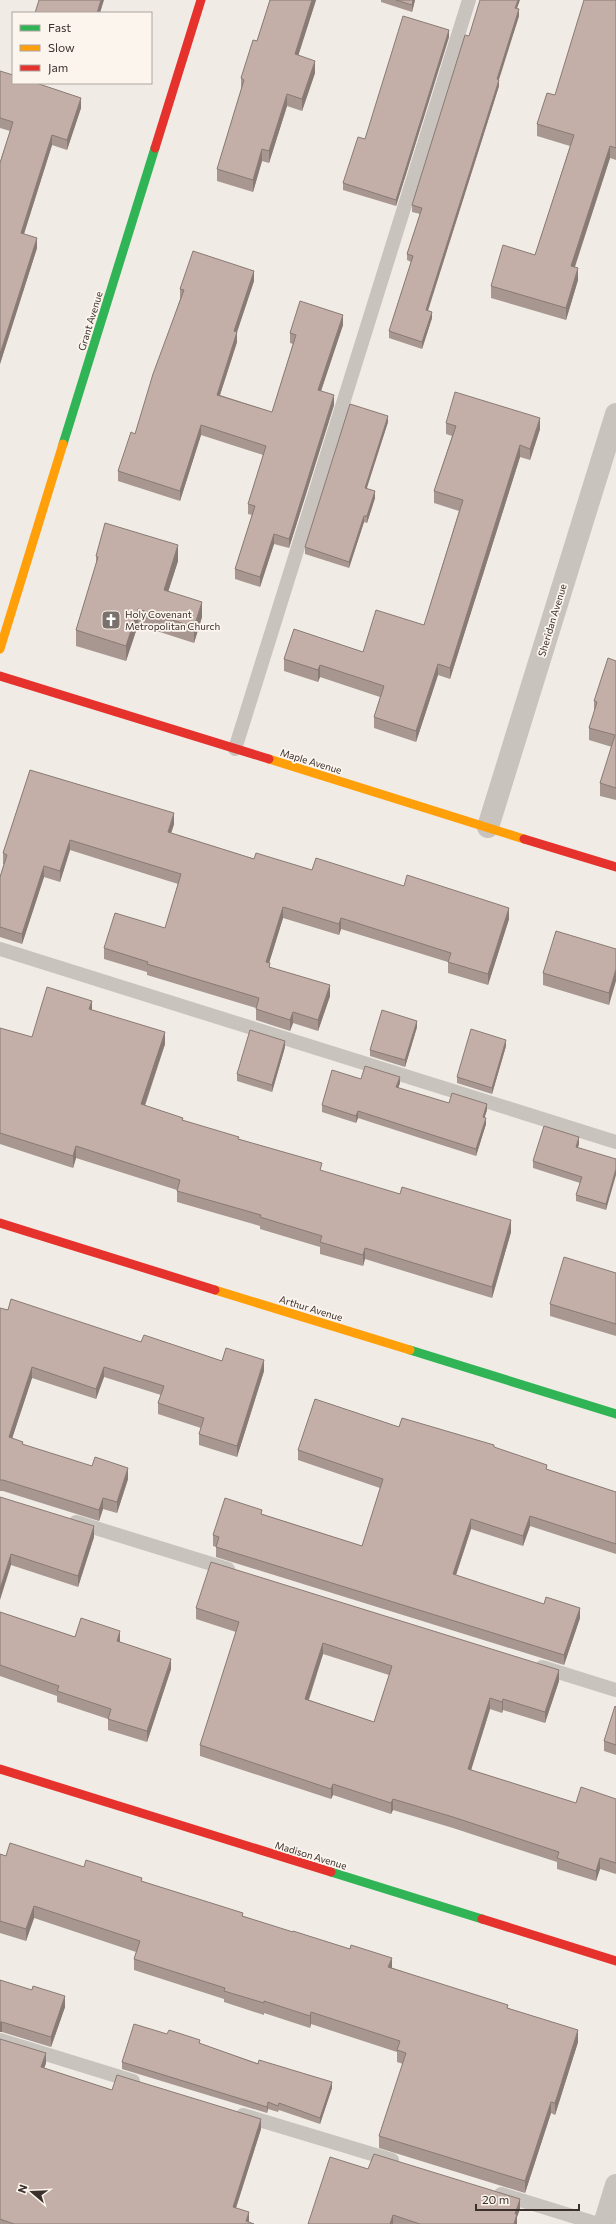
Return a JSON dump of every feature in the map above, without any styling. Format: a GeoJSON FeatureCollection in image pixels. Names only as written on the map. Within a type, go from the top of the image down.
{"type":"FeatureCollection","features":[{"type":"Feature","properties":{"kind":"street","name":"Grant Avenue"},"geometry":{"type":"LineString","coordinates":[[0,649],[201,0]]}},
{"type":"Feature","properties":{"kind":"street","name":"Sheridan Avenue"},"geometry":{"type":"LineString","coordinates":[[488,827],[616,414]]}},
{"type":"Feature","properties":{"kind":"street","name":"Maple Avenue"},"geometry":{"type":"LineString","coordinates":[[0,676],[616,867]]}},
{"type":"Feature","properties":{"kind":"street","name":"Arthur Avenue"},"geometry":{"type":"LineString","coordinates":[[0,1223],[616,1414]]}},
{"type":"Feature","properties":{"kind":"street","name":"Madison Avenue"},"geometry":{"type":"LineString","coordinates":[[0,1769],[616,1961]]}},
{"type":"Feature","properties":{"kind":"street"},"geometry":{"type":"LineString","coordinates":[[604,2224],[616,2185]]}},
{"type":"Feature","properties":{"kind":"lane"},"geometry":{"type":"LineString","coordinates":[[234,748],[469,0]]}},
{"type":"Feature","properties":{"kind":"lane"},"geometry":{"type":"LineString","coordinates":[[0,949],[616,1142]]}},
{"type":"Feature","properties":{"kind":"lane"},"geometry":{"type":"LineString","coordinates":[[61,1517],[243,1574]]}},
{"type":"Feature","properties":{"kind":"lane"},"geometry":{"type":"LineString","coordinates":[[532,1664],[616,1690]]}},
{"type":"Feature","properties":{"kind":"lane"},"geometry":{"type":"LineString","coordinates":[[0,2040],[145,2084]]}},
{"type":"Feature","properties":{"kind":"lane"},"geometry":{"type":"LineString","coordinates":[[228,2110],[403,2164]]}},
{"type":"Feature","properties":{"kind":"lane"},"geometry":{"type":"LineString","coordinates":[[487,2190],[598,2224]]}},
{"type":"Feature","properties":{"kind":"building"},"geometry":{"type":"Polygon","coordinates":[[[39,0],[101,0],[97,12],[35,12],[39,0]]]}},
{"type":"Feature","properties":{"kind":"building"},"geometry":{"type":"Polygon","coordinates":[[[270,0],[312,0],[295,54],[315,61],[302,99],[287,94],[269,151],[262,149],[253,180],[217,169],[244,80],[241,78],[253,40],[257,41],[270,0]]]}},
{"type":"Feature","properties":{"kind":"building"},"geometry":{"type":"Polygon","coordinates":[[[396,0],[413,0],[412,5],[396,0]]]}},
{"type":"Feature","properties":{"kind":"building"},"geometry":{"type":"Polygon","coordinates":[[[480,0],[518,0],[515,8],[519,9],[497,79],[499,80],[426,310],[432,312],[422,342],[389,331],[413,256],[407,254],[422,208],[412,205],[465,35],[469,36],[480,0]]]}},
{"type":"Feature","properties":{"kind":"building"},"geometry":{"type":"Polygon","coordinates":[[[584,0],[616,0],[616,148],[610,146],[571,266],[578,268],[566,308],[491,286],[503,245],[535,255],[574,135],[537,124],[547,93],[555,95],[584,0]]]}},
{"type":"Feature","properties":{"kind":"building"},"geometry":{"type":"Polygon","coordinates":[[[403,16],[449,30],[396,200],[343,183],[358,137],[365,139],[403,16]]]}},
{"type":"Feature","properties":{"kind":"building"},"geometry":{"type":"Polygon","coordinates":[[[0,71],[12,75],[12,84],[39,84],[81,98],[67,140],[52,135],[21,233],[37,238],[0,354],[0,163],[13,122],[0,118],[0,71]]]}},
{"type":"Feature","properties":{"kind":"building"},"geometry":{"type":"Polygon","coordinates":[[[193,251],[254,271],[234,331],[237,332],[217,395],[272,412],[296,335],[290,333],[300,301],[343,315],[318,390],[334,395],[289,539],[274,534],[260,577],[235,569],[255,506],[248,504],[266,446],[201,425],[180,491],[118,471],[131,432],[135,434],[153,374],[184,290],[180,289],[193,251]]]}},
{"type":"Feature","properties":{"kind":"building"},"geometry":{"type":"Polygon","coordinates":[[[455,392],[540,418],[530,449],[520,445],[450,668],[438,664],[416,731],[374,717],[384,686],[320,665],[318,670],[284,659],[294,629],[363,652],[376,610],[424,625],[463,500],[434,491],[456,426],[446,423],[455,392]]]}},
{"type":"Feature","properties":{"kind":"building"},"geometry":{"type":"Polygon","coordinates":[[[350,404],[388,416],[365,488],[375,491],[367,516],[364,516],[349,562],[305,547],[350,404]]]}},
{"type":"Feature","properties":{"kind":"building"},"geometry":{"type":"Polygon","coordinates":[[[105,523],[178,545],[164,590],[202,602],[194,627],[138,609],[126,646],[76,630],[98,557],[96,556],[105,523]]]}},
{"type":"Feature","properties":{"kind":"building"},"geometry":{"type":"Polygon","coordinates":[[[608,658],[616,661],[616,788],[600,783],[615,735],[589,728],[597,702],[594,701],[608,658]]]}},
{"type":"Feature","properties":{"kind":"building"},"geometry":{"type":"Polygon","coordinates":[[[30,770],[174,813],[168,832],[254,859],[256,853],[312,870],[316,858],[404,886],[407,875],[509,908],[488,974],[448,962],[451,953],[341,918],[339,924],[283,907],[266,962],[270,963],[269,967],[330,985],[318,1020],[293,1012],[290,1020],[256,1009],[259,998],[147,964],[148,962],[104,948],[115,913],[165,928],[181,874],[70,840],[60,871],[44,866],[22,934],[0,927],[0,877],[7,855],[3,853],[30,770]]]}},
{"type":"Feature","properties":{"kind":"building"},"geometry":{"type":"Polygon","coordinates":[[[556,931],[616,949],[616,969],[609,993],[543,973],[556,931]]]}},
{"type":"Feature","properties":{"kind":"building"},"geometry":{"type":"Polygon","coordinates":[[[47,987],[92,1001],[89,1009],[165,1032],[141,1104],[183,1118],[182,1120],[239,1137],[238,1139],[322,1163],[320,1170],[400,1194],[402,1187],[511,1220],[492,1287],[365,1248],[363,1255],[320,1242],[322,1236],[260,1217],[261,1215],[177,1191],[180,1180],[76,1146],[73,1156],[0,1133],[0,1028],[32,1037],[47,987]]]}},
{"type":"Feature","properties":{"kind":"building"},"geometry":{"type":"Polygon","coordinates":[[[382,1010],[417,1021],[405,1060],[370,1050],[382,1010]]]}},
{"type":"Feature","properties":{"kind":"building"},"geometry":{"type":"Polygon","coordinates":[[[471,1029],[506,1040],[492,1088],[457,1077],[471,1029]]]}},
{"type":"Feature","properties":{"kind":"building"},"geometry":{"type":"Polygon","coordinates":[[[250,1030],[285,1041],[272,1085],[237,1074],[250,1030]]]}},
{"type":"Feature","properties":{"kind":"building"},"geometry":{"type":"Polygon","coordinates":[[[365,1066],[400,1077],[396,1087],[449,1103],[452,1093],[487,1104],[483,1117],[486,1118],[476,1149],[358,1111],[356,1116],[322,1105],[332,1070],[361,1079],[365,1066]]]}},
{"type":"Feature","properties":{"kind":"building"},"geometry":{"type":"Polygon","coordinates":[[[544,1126],[579,1137],[576,1147],[616,1159],[616,1169],[606,1204],[576,1195],[582,1177],[533,1161],[544,1126]]]}},
{"type":"Feature","properties":{"kind":"building"},"geometry":{"type":"Polygon","coordinates":[[[564,1257],[616,1273],[616,1324],[550,1304],[564,1257]]]}},
{"type":"Feature","properties":{"kind":"building"},"geometry":{"type":"Polygon","coordinates":[[[11,1299],[141,1342],[144,1335],[222,1361],[226,1348],[264,1360],[237,1446],[199,1434],[204,1418],[158,1403],[164,1386],[104,1367],[96,1389],[32,1367],[9,1437],[23,1442],[22,1444],[92,1466],[95,1457],[128,1468],[117,1502],[103,1498],[99,1510],[0,1480],[0,1308],[8,1310],[11,1299]]]}},
{"type":"Feature","properties":{"kind":"building"},"geometry":{"type":"Polygon","coordinates":[[[315,1399],[399,1427],[402,1418],[494,1445],[494,1447],[547,1465],[546,1469],[616,1492],[616,1544],[530,1516],[523,1536],[471,1519],[453,1574],[544,1604],[546,1597],[580,1608],[564,1655],[216,1547],[219,1537],[213,1535],[225,1498],[262,1510],[261,1514],[362,1546],[383,1479],[298,1450],[315,1399]]]}},
{"type":"Feature","properties":{"kind":"building"},"geometry":{"type":"Polygon","coordinates":[[[0,1497],[94,1526],[78,1576],[11,1554],[0,1589],[0,1497]]]}},
{"type":"Feature","properties":{"kind":"building"},"geometry":{"type":"Polygon","coordinates":[[[211,1562],[559,1670],[545,1712],[503,1699],[502,1702],[490,1698],[468,1769],[576,1803],[581,1787],[616,1799],[616,1863],[600,1858],[596,1871],[557,1858],[559,1852],[453,1817],[393,1799],[391,1803],[333,1784],[331,1789],[200,1745],[239,1622],[196,1608],[211,1562]],[[323,1643],[305,1699],[374,1722],[392,1666],[323,1643]]]}},
{"type":"Feature","properties":{"kind":"building"},"geometry":{"type":"Polygon","coordinates":[[[0,1612],[75,1637],[81,1618],[120,1631],[117,1641],[171,1659],[147,1731],[108,1719],[111,1709],[57,1691],[59,1686],[0,1665],[0,1612]]]}},
{"type":"Feature","properties":{"kind":"building"},"geometry":{"type":"Polygon","coordinates":[[[615,1706],[616,1707],[616,1745],[604,1741],[615,1706]]]}},
{"type":"Feature","properties":{"kind":"building"},"geometry":{"type":"Polygon","coordinates":[[[10,1843],[84,1867],[86,1860],[142,1878],[141,1881],[243,1913],[242,1916],[350,1949],[351,1945],[392,1958],[388,1967],[508,2005],[507,2008],[578,2030],[555,2103],[551,2102],[525,2181],[379,2136],[406,2053],[397,2050],[400,2041],[311,2012],[310,2016],[264,2001],[264,2003],[224,1991],[225,1988],[134,1959],[140,1941],[34,1906],[26,1929],[0,1921],[0,1854],[6,1856],[10,1843]]]}},
{"type":"Feature","properties":{"kind":"building"},"geometry":{"type":"Polygon","coordinates":[[[0,1980],[32,1990],[33,1986],[65,1996],[51,2037],[0,2022],[0,1980]]]}},
{"type":"Feature","properties":{"kind":"building"},"geometry":{"type":"Polygon","coordinates":[[[134,2024],[167,2034],[169,2030],[200,2040],[199,2043],[258,2064],[259,2060],[332,2082],[320,2118],[279,2103],[278,2106],[268,2102],[267,2107],[122,2062],[134,2024]]]}},
{"type":"Feature","properties":{"kind":"building"},"geometry":{"type":"Polygon","coordinates":[[[0,2039],[46,2053],[41,2067],[112,2090],[117,2075],[261,2119],[233,2207],[249,2212],[246,2221],[254,2224],[14,2224],[0,2219],[0,2039]]]}},
{"type":"Feature","properties":{"kind":"building"},"geometry":{"type":"Polygon","coordinates":[[[374,2154],[520,2199],[515,2214],[517,2214],[514,2224],[420,2224],[393,2215],[390,2224],[308,2224],[330,2157],[368,2169],[374,2154]]]}},
{"type":"Feature","properties":{"kind":"traffic: fast"},"geometry":{"type":"LineString","coordinates":[[63,444],[155,148]]}},
{"type":"Feature","properties":{"kind":"traffic: fast"},"geometry":{"type":"LineString","coordinates":[[410,1350],[616,1414]]}},
{"type":"Feature","properties":{"kind":"traffic: fast"},"geometry":{"type":"LineString","coordinates":[[331,1872],[482,1919]]}},
{"type":"Feature","properties":{"kind":"traffic: slow"},"geometry":{"type":"LineString","coordinates":[[0,649],[63,444]]}},
{"type":"Feature","properties":{"kind":"traffic: slow"},"geometry":{"type":"LineString","coordinates":[[269,759],[524,839]]}},
{"type":"Feature","properties":{"kind":"traffic: slow"},"geometry":{"type":"LineString","coordinates":[[215,1290],[410,1350]]}},
{"type":"Feature","properties":{"kind":"traffic: jam"},"geometry":{"type":"LineString","coordinates":[[155,148],[201,0]]}},
{"type":"Feature","properties":{"kind":"traffic: jam"},"geometry":{"type":"LineString","coordinates":[[0,676],[269,759]]}},
{"type":"Feature","properties":{"kind":"traffic: jam"},"geometry":{"type":"LineString","coordinates":[[524,839],[616,867]]}},
{"type":"Feature","properties":{"kind":"traffic: jam"},"geometry":{"type":"LineString","coordinates":[[0,1223],[215,1290]]}},
{"type":"Feature","properties":{"kind":"traffic: jam"},"geometry":{"type":"LineString","coordinates":[[0,1769],[331,1872]]}},
{"type":"Feature","properties":{"kind":"traffic: jam"},"geometry":{"type":"LineString","coordinates":[[482,1919],[616,1961]]}},
{"type":"Feature","properties":{"kind":"place","name":"Holy Covenant Metropolitan Church"},"geometry":{"type":"Point","coordinates":[111,620]}}]}
